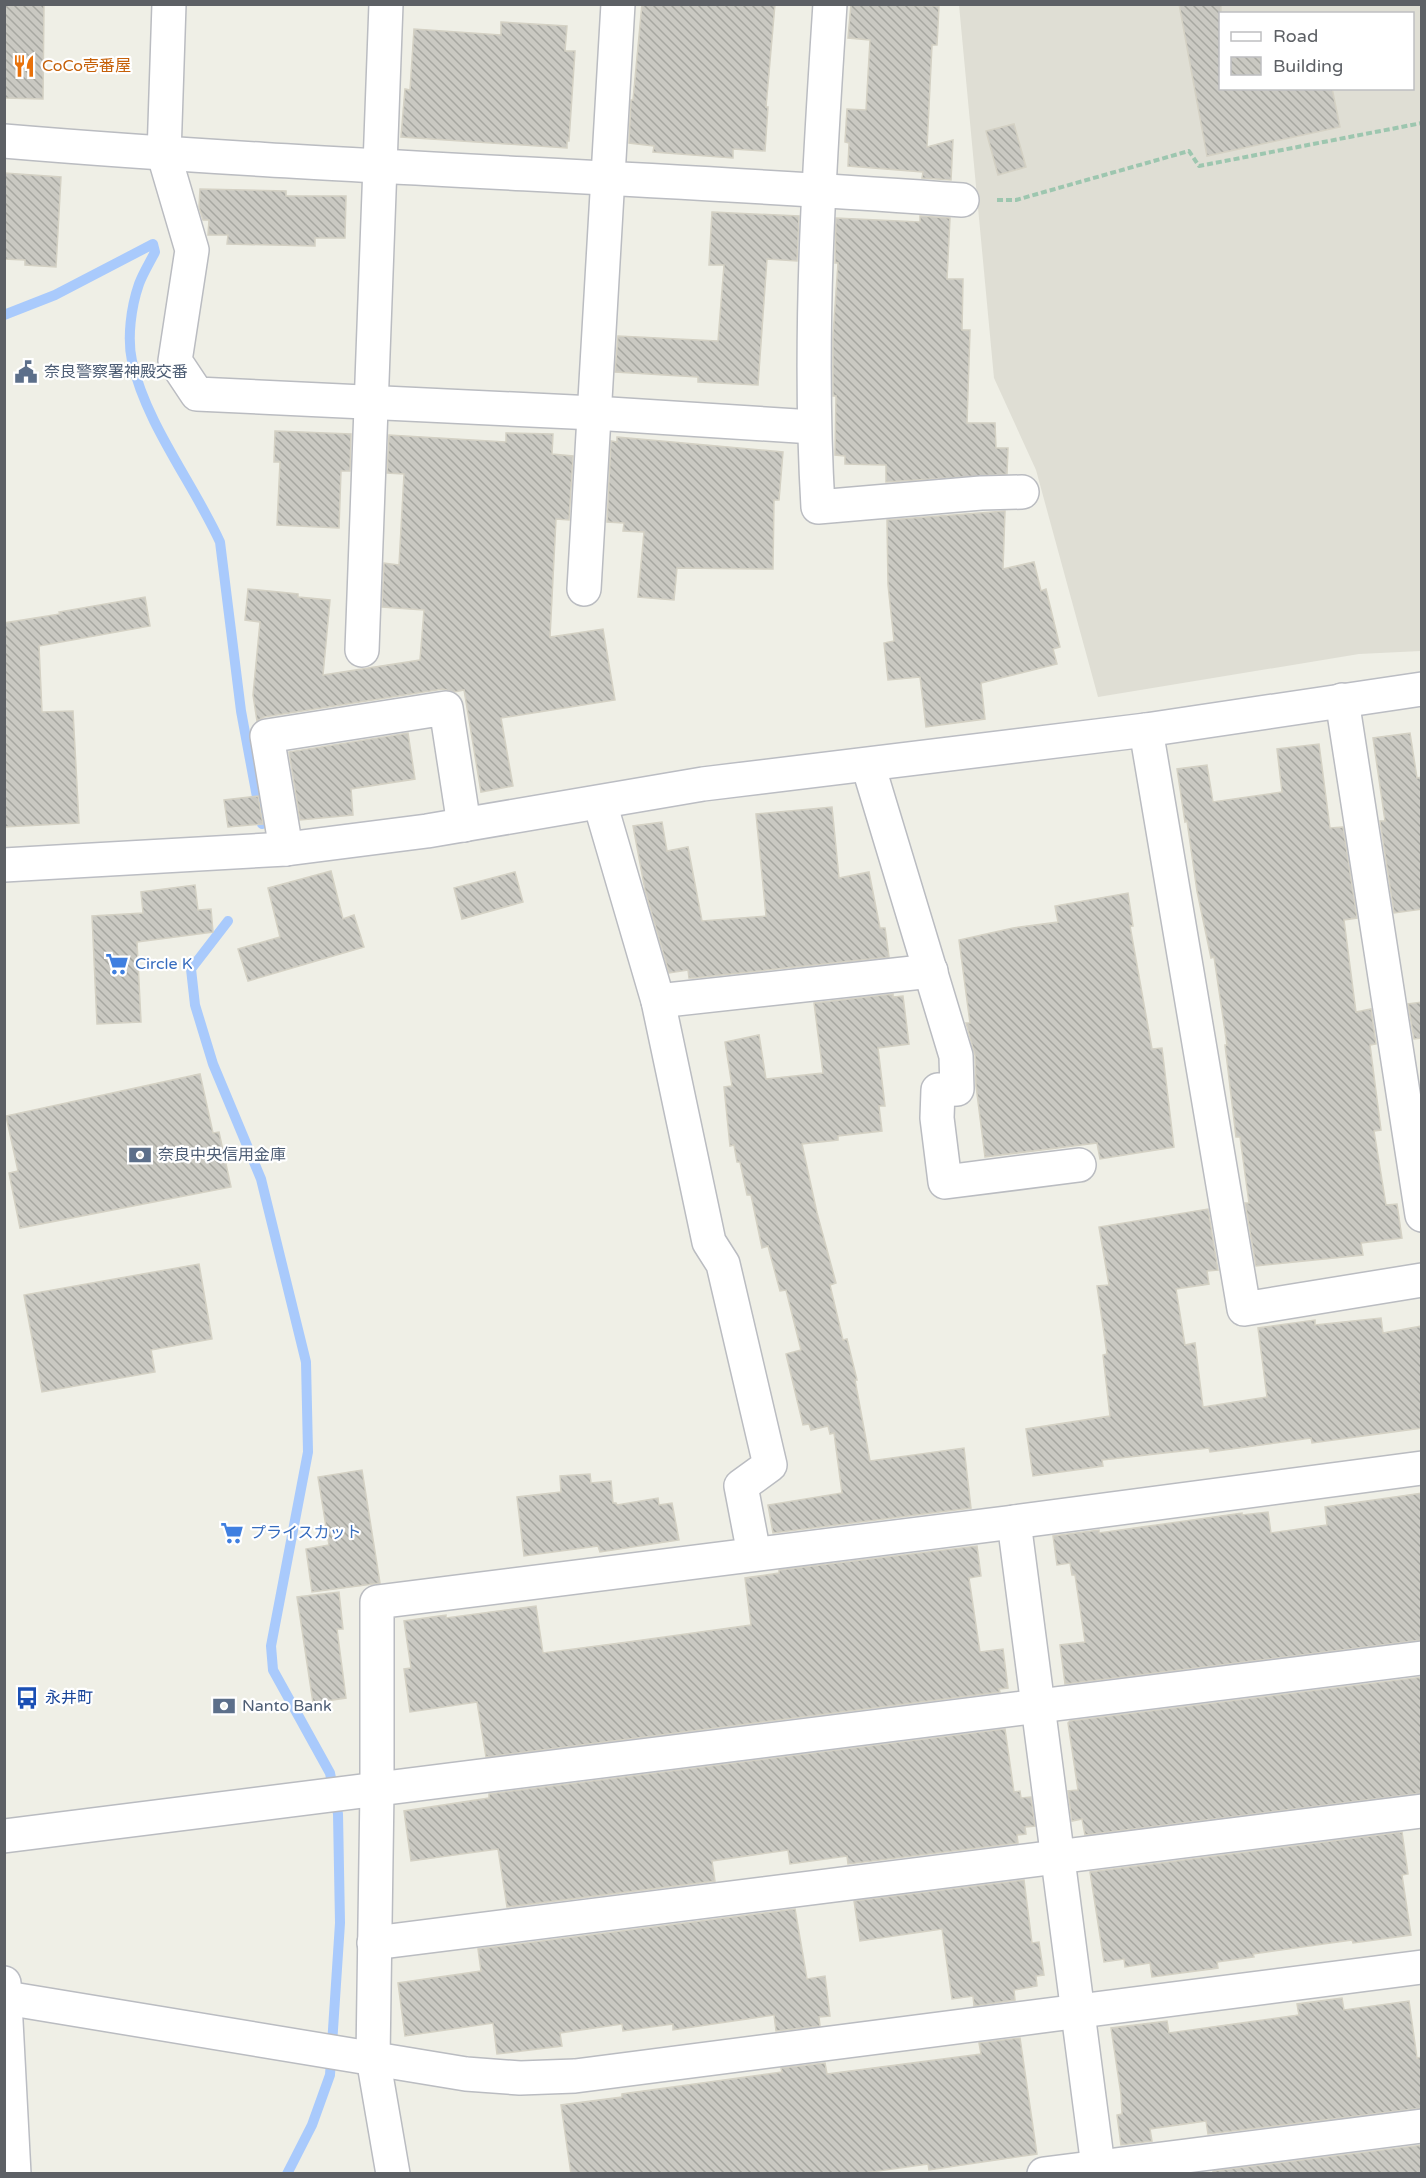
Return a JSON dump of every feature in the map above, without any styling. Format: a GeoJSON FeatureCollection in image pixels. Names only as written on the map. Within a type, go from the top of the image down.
{"type":"FeatureCollection","features":[{"type":"Feature","properties":{"kind":"street"},"geometry":{"type":"LineString","coordinates":[[169,4],[164,155],[192,250],[175,361],[197,394],[372,401],[813,427]]}},
{"type":"Feature","properties":{"kind":"street"},"geometry":{"type":"LineString","coordinates":[[362,650],[386,4]]}},
{"type":"Feature","properties":{"kind":"street"},"geometry":{"type":"LineString","coordinates":[[584,589],[618,4]]}},
{"type":"Feature","properties":{"kind":"street"},"geometry":{"type":"LineString","coordinates":[[830,4],[818,189],[813,427],[818,507],[981,493],[1022,492]]}},
{"type":"Feature","properties":{"kind":"street"},"geometry":{"type":"LineString","coordinates":[[4,141],[164,155],[818,189],[962,200]]}},
{"type":"Feature","properties":{"kind":"street"},"geometry":{"type":"LineString","coordinates":[[4,865],[286,849],[464,825],[703,784],[1146,730],[1342,699],[1422,689]]}},
{"type":"Feature","properties":{"kind":"street"},"geometry":{"type":"LineString","coordinates":[[1342,699],[1422,1215]]}},
{"type":"Feature","properties":{"kind":"street"},"geometry":{"type":"LineString","coordinates":[[286,849],[267,736],[446,708],[464,825]]}},
{"type":"Feature","properties":{"kind":"street"},"geometry":{"type":"LineString","coordinates":[[1146,730],[1244,1309],[1422,1280]]}},
{"type":"Feature","properties":{"kind":"street"},"geometry":{"type":"LineString","coordinates":[[868,765],[956,1056],[957,1089],[938,1090],[938,1118],[945,1182],[1079,1165]]}},
{"type":"Feature","properties":{"kind":"street"},"geometry":{"type":"LineString","coordinates":[[600,802],[658,1001],[709,1242],[723,1264],[770,1465],[741,1486],[753,1554]]}},
{"type":"Feature","properties":{"kind":"street"},"geometry":{"type":"LineString","coordinates":[[658,1001],[931,971]]}},
{"type":"Feature","properties":{"kind":"street"},"geometry":{"type":"LineString","coordinates":[[393,2174],[361,2056],[374,1943],[365,1792],[377,1602],[1422,1468]]}},
{"type":"Feature","properties":{"kind":"street"},"geometry":{"type":"LineString","coordinates":[[1014,1522],[1099,2170]]}},
{"type":"Feature","properties":{"kind":"street"},"geometry":{"type":"LineString","coordinates":[[4,1836],[1422,1658]]}},
{"type":"Feature","properties":{"kind":"street"},"geometry":{"type":"LineString","coordinates":[[374,1943],[1422,1811]]}},
{"type":"Feature","properties":{"kind":"street"},"geometry":{"type":"LineString","coordinates":[[14,2174],[6,2052],[5,1990],[313,2049],[466,2074],[520,2078],[575,2076],[1422,1967]]}},
{"type":"Feature","properties":{"kind":"street"},"geometry":{"type":"LineString","coordinates":[[1044,2174],[1099,2170],[1422,2126]]}},
{"type":"Feature","properties":{"kind":"path"},"geometry":{"type":"LineString","coordinates":[[962,200],[1017,200],[1189,152],[1199,166],[1422,123]]}},
{"type":"Feature","properties":{"kind":"shaded area"},"geometry":{"type":"Polygon","coordinates":[[[959,5],[1421,5],[1421,651],[1359,654],[1098,697],[1036,470],[994,378],[959,5]]]}},
{"type":"Feature","properties":{"kind":"building","name":"CoCo壱番屋"},"geometry":{"type":"Polygon","coordinates":[[[4,4],[44,4],[43,99],[4,98],[4,4]]]}},
{"type":"Feature","properties":{"kind":"building"},"geometry":{"type":"Polygon","coordinates":[[[642,4],[775,4],[766,107],[768,107],[765,151],[733,149],[733,158],[653,152],[654,146],[629,143],[631,100],[633,100],[642,4]]]}},
{"type":"Feature","properties":{"kind":"building"},"geometry":{"type":"Polygon","coordinates":[[[851,4],[939,6],[937,45],[932,45],[927,147],[953,140],[951,180],[922,178],[923,172],[848,166],[849,143],[845,142],[847,109],[866,110],[870,40],[848,38],[851,4]]]}},
{"type":"Feature","properties":{"kind":"building"},"geometry":{"type":"Polygon","coordinates":[[[1179,4],[1221,4],[1221,12],[1219,12],[1219,90],[1332,90],[1340,127],[1207,156],[1179,4]]]}},
{"type":"Feature","properties":{"kind":"building"},"geometry":{"type":"Polygon","coordinates":[[[501,22],[567,26],[565,51],[575,51],[567,148],[401,137],[405,89],[410,90],[414,29],[501,35],[501,22]]]}},
{"type":"Feature","properties":{"kind":"building"},"geometry":{"type":"Polygon","coordinates":[[[1014,124],[1026,167],[998,175],[986,131],[1014,124]]]}},
{"type":"Feature","properties":{"kind":"building"},"geometry":{"type":"Polygon","coordinates":[[[4,173],[61,177],[56,267],[25,265],[25,260],[4,259],[4,173]]]}},
{"type":"Feature","properties":{"kind":"building"},"geometry":{"type":"Polygon","coordinates":[[[200,189],[286,191],[286,196],[346,196],[345,238],[315,238],[315,246],[227,244],[228,235],[208,235],[209,220],[203,220],[199,207],[200,189]]]}},
{"type":"Feature","properties":{"kind":"building"},"geometry":{"type":"Polygon","coordinates":[[[712,212],[799,216],[797,261],[767,259],[758,385],[698,382],[698,377],[615,372],[618,336],[718,341],[724,265],[709,265],[712,212]]]}},
{"type":"Feature","properties":{"kind":"building"},"geometry":{"type":"Polygon","coordinates":[[[920,216],[950,218],[947,279],[963,279],[962,330],[970,330],[967,423],[995,423],[996,448],[1008,448],[1007,474],[886,482],[886,465],[845,464],[845,456],[835,455],[836,396],[833,396],[833,336],[838,263],[835,263],[836,218],[920,222],[920,216]]]}},
{"type":"Feature","properties":{"kind":"building"},"geometry":{"type":"Polygon","coordinates":[[[275,431],[351,434],[350,471],[341,471],[339,528],[277,525],[280,462],[274,462],[275,431]]]}},
{"type":"Feature","properties":{"kind":"building"},"geometry":{"type":"Polygon","coordinates":[[[506,433],[553,434],[552,454],[573,456],[569,520],[556,519],[550,637],[603,629],[615,700],[501,718],[513,786],[481,792],[464,690],[454,692],[443,689],[264,717],[257,721],[253,695],[260,622],[245,620],[248,589],[330,600],[323,675],[420,660],[424,610],[382,607],[384,563],[399,565],[404,474],[387,473],[389,435],[506,442],[506,433]]]}},
{"type":"Feature","properties":{"kind":"building"},"geometry":{"type":"Polygon","coordinates":[[[617,437],[783,452],[779,500],[774,500],[773,569],[677,568],[674,600],[638,597],[644,532],[623,531],[624,523],[607,522],[611,441],[617,442],[617,437]]]}},
{"type":"Feature","properties":{"kind":"building"},"geometry":{"type":"Polygon","coordinates":[[[1005,511],[1003,569],[1034,562],[1041,591],[1046,589],[1060,647],[1053,649],[1057,664],[981,683],[985,719],[926,727],[920,677],[888,680],[884,643],[894,641],[888,585],[887,520],[1005,511]]]}},
{"type":"Feature","properties":{"kind":"building"},"geometry":{"type":"Polygon","coordinates":[[[145,597],[150,626],[39,646],[42,712],[73,711],[79,823],[4,827],[4,623],[145,597]]]}},
{"type":"Feature","properties":{"kind":"building"},"geometry":{"type":"Polygon","coordinates":[[[408,733],[415,779],[351,789],[353,815],[300,820],[289,752],[408,733]]]}},
{"type":"Feature","properties":{"kind":"building"},"geometry":{"type":"Polygon","coordinates":[[[1410,733],[1417,778],[1422,777],[1422,909],[1394,913],[1380,821],[1385,821],[1373,738],[1410,733]]]}},
{"type":"Feature","properties":{"kind":"building"},"geometry":{"type":"Polygon","coordinates":[[[1319,744],[1330,828],[1343,827],[1357,918],[1344,920],[1356,1012],[1371,1009],[1376,1044],[1370,1045],[1381,1130],[1374,1131],[1386,1205],[1397,1204],[1402,1238],[1361,1243],[1363,1255],[1256,1266],[1245,1203],[1249,1203],[1240,1137],[1236,1137],[1225,1045],[1227,1045],[1214,957],[1211,958],[1197,891],[1177,769],[1207,765],[1213,802],[1282,792],[1277,749],[1319,744]]]}},
{"type":"Feature","properties":{"kind":"building"},"geometry":{"type":"Polygon","coordinates":[[[258,796],[263,824],[228,827],[224,800],[258,796]]]}},
{"type":"Feature","properties":{"kind":"building"},"geometry":{"type":"Polygon","coordinates":[[[832,807],[839,878],[869,872],[880,928],[885,928],[889,957],[693,978],[689,978],[688,970],[669,973],[645,890],[633,826],[662,822],[667,851],[688,847],[702,921],[766,916],[756,814],[832,807]]]}},
{"type":"Feature","properties":{"kind":"building"},"geometry":{"type":"Polygon","coordinates":[[[331,871],[343,919],[354,915],[364,947],[248,981],[238,949],[280,937],[268,888],[331,871]]]}},
{"type":"Feature","properties":{"kind":"building"},"geometry":{"type":"Polygon","coordinates":[[[515,872],[523,902],[462,919],[454,888],[515,872]]]}},
{"type":"Feature","properties":{"kind":"building"},"geometry":{"type":"Polygon","coordinates":[[[195,885],[198,910],[211,909],[213,932],[137,942],[141,1022],[97,1024],[92,916],[143,913],[141,892],[195,885]]]}},
{"type":"Feature","properties":{"kind":"building"},"geometry":{"type":"Polygon","coordinates":[[[1128,893],[1133,926],[1130,926],[1152,1049],[1162,1048],[1174,1147],[1100,1159],[1097,1143],[985,1157],[976,1086],[975,1055],[966,1023],[970,1023],[959,940],[1013,928],[1058,922],[1055,906],[1128,893]]]}},
{"type":"Feature","properties":{"kind":"building"},"geometry":{"type":"Polygon","coordinates":[[[893,994],[893,997],[903,996],[909,1044],[878,1048],[885,1106],[879,1106],[882,1131],[838,1136],[838,1140],[802,1144],[817,1213],[836,1283],[830,1285],[843,1340],[847,1339],[857,1380],[855,1380],[870,1461],[964,1448],[971,1508],[773,1533],[768,1505],[842,1493],[834,1433],[830,1434],[828,1426],[811,1430],[809,1424],[803,1425],[786,1354],[801,1350],[786,1290],[780,1291],[768,1246],[762,1248],[751,1195],[747,1195],[734,1145],[730,1146],[724,1087],[732,1086],[725,1042],[759,1035],[766,1079],[823,1073],[814,1003],[893,994]]]}},
{"type":"Feature","properties":{"kind":"building"},"geometry":{"type":"Polygon","coordinates":[[[1422,1002],[1422,1038],[1414,1039],[1408,1004],[1422,1002]]]}},
{"type":"Feature","properties":{"kind":"building"},"geometry":{"type":"Polygon","coordinates":[[[200,1074],[213,1133],[219,1132],[231,1187],[20,1228],[9,1173],[18,1171],[6,1116],[200,1074]]]}},
{"type":"Feature","properties":{"kind":"building"},"geometry":{"type":"Polygon","coordinates":[[[1208,1209],[1218,1270],[1207,1271],[1209,1284],[1176,1289],[1185,1345],[1195,1343],[1203,1407],[1267,1397],[1258,1328],[1315,1320],[1315,1325],[1381,1318],[1383,1333],[1422,1326],[1422,1428],[1312,1443],[1311,1438],[1210,1452],[1209,1448],[1102,1460],[1103,1466],[1033,1476],[1026,1429],[1110,1416],[1103,1355],[1107,1354],[1097,1286],[1109,1285],[1099,1227],[1208,1209]]]}},
{"type":"Feature","properties":{"kind":"building"},"geometry":{"type":"Polygon","coordinates":[[[199,1264],[212,1339],[151,1350],[155,1372],[42,1392],[24,1295],[199,1264]]]}},
{"type":"Feature","properties":{"kind":"building"},"geometry":{"type":"Polygon","coordinates":[[[362,1470],[380,1583],[312,1592],[306,1549],[329,1545],[318,1477],[362,1470]]]}},
{"type":"Feature","properties":{"kind":"building"},"geometry":{"type":"Polygon","coordinates":[[[590,1474],[591,1483],[611,1481],[613,1503],[617,1505],[658,1498],[659,1505],[672,1503],[679,1540],[600,1552],[598,1546],[524,1556],[517,1497],[561,1492],[560,1476],[590,1474]]]}},
{"type":"Feature","properties":{"kind":"building"},"geometry":{"type":"Polygon","coordinates":[[[1422,1493],[1422,1640],[1065,1684],[1060,1645],[1085,1642],[1075,1575],[1072,1575],[1070,1563],[1057,1565],[1053,1536],[1099,1530],[1099,1533],[1242,1513],[1242,1515],[1268,1512],[1271,1533],[1327,1525],[1325,1507],[1422,1493]]]}},
{"type":"Feature","properties":{"kind":"building"},"geometry":{"type":"Polygon","coordinates":[[[977,1546],[981,1576],[969,1578],[980,1652],[1003,1649],[1008,1688],[999,1689],[1000,1692],[486,1757],[477,1702],[410,1712],[404,1669],[411,1668],[404,1621],[536,1606],[543,1653],[628,1642],[751,1625],[745,1578],[779,1573],[779,1570],[977,1546]]]}},
{"type":"Feature","properties":{"kind":"building"},"geometry":{"type":"Polygon","coordinates":[[[339,1592],[343,1629],[337,1629],[346,1698],[313,1703],[297,1597],[339,1592]]]}},
{"type":"Feature","properties":{"kind":"building"},"geometry":{"type":"Polygon","coordinates":[[[1422,1677],[1422,1793],[1085,1835],[1082,1819],[1072,1821],[1068,1791],[1078,1790],[1068,1723],[1070,1721],[1422,1677]]]}},
{"type":"Feature","properties":{"kind":"building"},"geometry":{"type":"Polygon","coordinates":[[[1005,1729],[1014,1792],[1020,1791],[1021,1798],[1031,1797],[1035,1826],[1025,1827],[1026,1834],[1017,1835],[1018,1843],[848,1864],[847,1856],[790,1864],[788,1850],[712,1861],[715,1881],[507,1907],[498,1849],[411,1861],[404,1811],[489,1798],[489,1794],[1005,1729]]]}},
{"type":"Feature","properties":{"kind":"building"},"geometry":{"type":"Polygon","coordinates":[[[1402,1832],[1408,1874],[1402,1875],[1411,1935],[1353,1943],[1352,1940],[1253,1954],[1254,1957],[1217,1962],[1218,1968],[1152,1977],[1150,1963],[1125,1967],[1124,1959],[1104,1962],[1090,1872],[1402,1832]]]}},
{"type":"Feature","properties":{"kind":"building"},"geometry":{"type":"Polygon","coordinates":[[[1024,1880],[1032,1943],[1039,1942],[1044,1975],[1036,1976],[1037,1986],[1014,1990],[1015,2000],[974,2006],[973,1996],[952,1999],[942,1929],[860,1941],[854,1901],[1024,1880]]]}},
{"type":"Feature","properties":{"kind":"building"},"geometry":{"type":"Polygon","coordinates":[[[795,1909],[807,1979],[825,1976],[830,2016],[819,2017],[820,2026],[776,2031],[774,2015],[673,2030],[673,2024],[623,2031],[622,2024],[560,2033],[562,2046],[497,2054],[493,2023],[405,2036],[398,1983],[481,1971],[478,1949],[795,1909]]]}},
{"type":"Feature","properties":{"kind":"building"},"geometry":{"type":"Polygon","coordinates":[[[1342,1998],[1344,2010],[1409,2001],[1417,2058],[1422,2057],[1422,2108],[1208,2134],[1206,2121],[1150,2129],[1152,2141],[1121,2145],[1117,2115],[1122,2114],[1121,2095],[1111,2028],[1167,2021],[1169,2033],[1299,2015],[1297,2004],[1342,1998]]]}},
{"type":"Feature","properties":{"kind":"building"},"geometry":{"type":"Polygon","coordinates":[[[1020,2038],[1037,2154],[929,2170],[928,2164],[857,2174],[571,2174],[561,2105],[622,2097],[622,2094],[782,2072],[781,2068],[825,2063],[827,2074],[981,2054],[979,2043],[1020,2038]]]}},
{"type":"Feature","properties":{"kind":"building"},"geometry":{"type":"Polygon","coordinates":[[[1422,2145],[1422,2174],[1213,2174],[1213,2171],[1422,2145]]]}},
{"type":"Feature","properties":{"kind":"waterway"},"geometry":{"type":"LineString","coordinates":[[4,315],[55,295],[153,244],[155,252],[139,284],[132,312],[130,333],[132,361],[148,408],[220,542],[241,711],[262,824]]}},
{"type":"Feature","properties":{"kind":"waterway"},"geometry":{"type":"LineString","coordinates":[[228,921],[191,969],[195,1005],[213,1064],[261,1179],[306,1362],[308,1452],[271,1646],[273,1670],[330,1773],[338,1814],[340,1923],[330,2075],[312,2125],[287,2174]]}},
{"type":"Feature","properties":{"kind":"place","name":"CoCo壱番屋"},"geometry":{"type":"Point","coordinates":[24,66]}},
{"type":"Feature","properties":{"kind":"place","name":"奈良警察署神殿交番"},"geometry":{"type":"Point","coordinates":[26,372]}},
{"type":"Feature","properties":{"kind":"place","name":"Circle K"},"geometry":{"type":"Point","coordinates":[117,964]}},
{"type":"Feature","properties":{"kind":"place","name":"奈良中央信用金庫"},"geometry":{"type":"Point","coordinates":[140,1155]}},
{"type":"Feature","properties":{"kind":"place","name":"プライスカット"},"geometry":{"type":"Point","coordinates":[232,1533]}},
{"type":"Feature","properties":{"kind":"place","name":"永井町"},"geometry":{"type":"Point","coordinates":[27,1698]}},
{"type":"Feature","properties":{"kind":"place","name":"Nanto Bank"},"geometry":{"type":"Point","coordinates":[224,1706]}}]}
